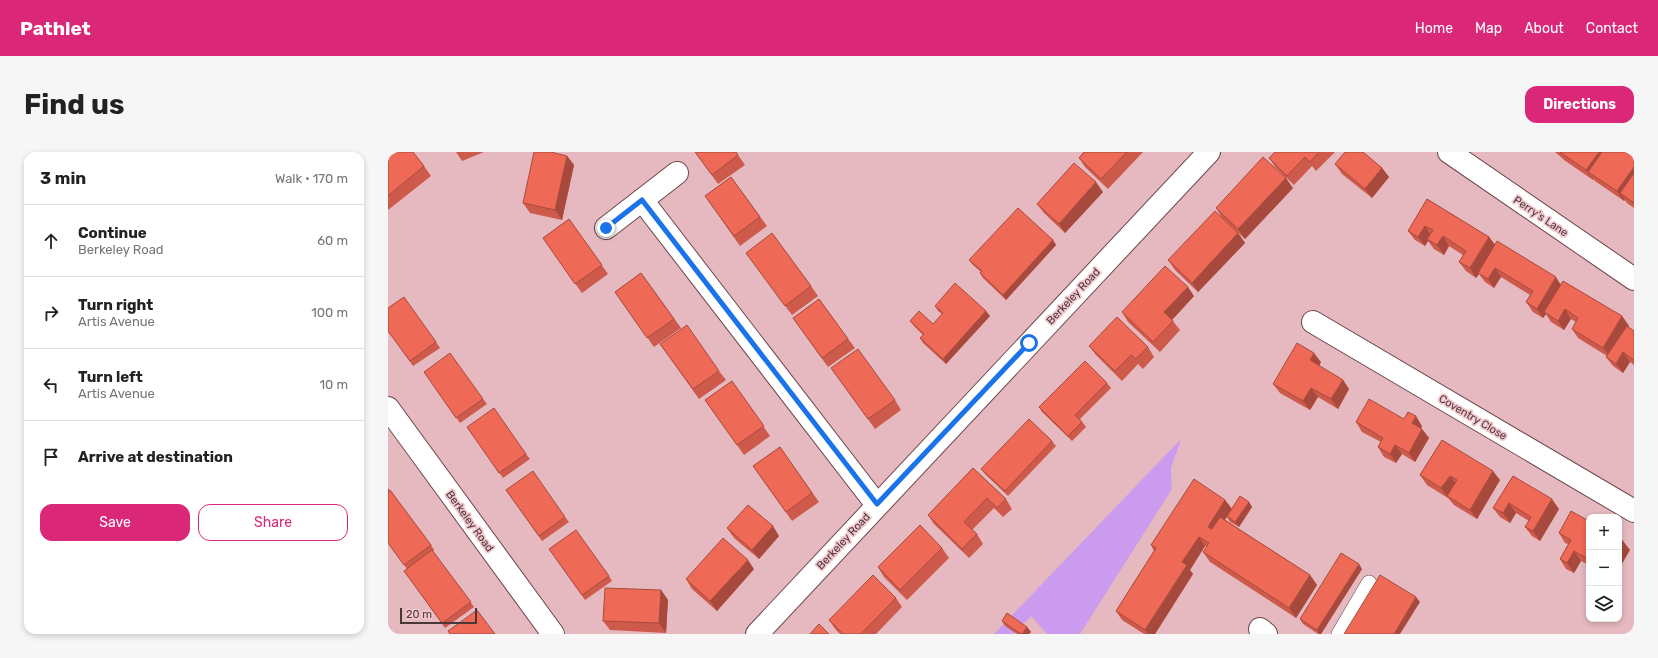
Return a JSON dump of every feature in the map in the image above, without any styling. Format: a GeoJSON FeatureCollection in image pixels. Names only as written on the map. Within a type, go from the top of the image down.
{"type":"FeatureCollection","features":[{"type":"Feature","properties":{"kind":"street","name":"Berkeley Road"},"geometry":{"type":"LineString","coordinates":[[758,634],[877,504],[1209,152]]}},
{"type":"Feature","properties":{"kind":"street","name":"Perry's Lane"},"geometry":{"type":"LineString","coordinates":[[1449,152],[1634,279]]}},
{"type":"Feature","properties":{"kind":"street"},"geometry":{"type":"LineString","coordinates":[[606,228],[677,174]]}},
{"type":"Feature","properties":{"kind":"street"},"geometry":{"type":"LineString","coordinates":[[642,200],[877,504]]}},
{"type":"Feature","properties":{"kind":"street","name":"Coventry Close"},"geometry":{"type":"LineString","coordinates":[[1313,322],[1634,511]]}},
{"type":"Feature","properties":{"kind":"street","name":"Berkeley Road"},"geometry":{"type":"LineString","coordinates":[[388,408],[552,634]]}},
{"type":"Feature","properties":{"kind":"lane"},"geometry":{"type":"LineString","coordinates":[[1338,634],[1370,583]]}},
{"type":"Feature","properties":{"kind":"shaded area"},"geometry":{"type":"Polygon","coordinates":[[[1181,439],[1171,468],[1172,489],[1080,634],[1047,634],[1031,616],[1014,634],[994,634],[1181,439]]]}},
{"type":"Feature","properties":{"kind":"building"},"geometry":{"type":"Polygon","coordinates":[[[413,152],[424,166],[388,196],[388,153],[413,152]]]}},
{"type":"Feature","properties":{"kind":"building"},"geometry":{"type":"Polygon","coordinates":[[[534,152],[551,152],[567,156],[555,210],[523,203],[534,152]]]}},
{"type":"Feature","properties":{"kind":"building"},"geometry":{"type":"Polygon","coordinates":[[[695,152],[736,152],[738,155],[712,175],[695,152]]]}},
{"type":"Feature","properties":{"kind":"building"},"geometry":{"type":"Polygon","coordinates":[[[1084,152],[1127,152],[1101,179],[1079,158],[1084,152]]]}},
{"type":"Feature","properties":{"kind":"building"},"geometry":{"type":"Polygon","coordinates":[[[1275,152],[1319,152],[1310,162],[1305,157],[1287,176],[1269,158],[1275,152]]]}},
{"type":"Feature","properties":{"kind":"building"},"geometry":{"type":"Polygon","coordinates":[[[1345,152],[1363,152],[1382,168],[1365,189],[1335,164],[1345,152]]]}},
{"type":"Feature","properties":{"kind":"building"},"geometry":{"type":"Polygon","coordinates":[[[1560,152],[1599,152],[1586,170],[1560,152]]]}},
{"type":"Feature","properties":{"kind":"building"},"geometry":{"type":"Polygon","coordinates":[[[1602,152],[1631,152],[1634,154],[1634,167],[1617,191],[1588,172],[1602,152]]]}},
{"type":"Feature","properties":{"kind":"building"},"geometry":{"type":"Polygon","coordinates":[[[1263,157],[1286,178],[1238,229],[1216,208],[1263,157]]]}},
{"type":"Feature","properties":{"kind":"building"},"geometry":{"type":"Polygon","coordinates":[[[1074,163],[1096,182],[1059,224],[1037,204],[1074,163]]]}},
{"type":"Feature","properties":{"kind":"building"},"geometry":{"type":"Polygon","coordinates":[[[1634,173],[1634,203],[1620,193],[1634,173]]]}},
{"type":"Feature","properties":{"kind":"building"},"geometry":{"type":"Polygon","coordinates":[[[731,177],[760,217],[734,236],[705,196],[731,177]]]}},
{"type":"Feature","properties":{"kind":"building"},"geometry":{"type":"Polygon","coordinates":[[[1427,199],[1489,237],[1470,268],[1459,262],[1466,251],[1443,236],[1437,245],[1427,239],[1433,230],[1425,226],[1418,237],[1408,231],[1427,199]]]}},
{"type":"Feature","properties":{"kind":"building"},"geometry":{"type":"Polygon","coordinates":[[[1018,208],[1053,240],[1003,295],[980,273],[982,271],[969,260],[1018,208]]]}},
{"type":"Feature","properties":{"kind":"building"},"geometry":{"type":"Polygon","coordinates":[[[1215,211],[1238,233],[1192,283],[1168,260],[1215,211]]]}},
{"type":"Feature","properties":{"kind":"building"},"geometry":{"type":"Polygon","coordinates":[[[569,219],[602,265],[575,284],[543,238],[569,219]]]}},
{"type":"Feature","properties":{"kind":"building"},"geometry":{"type":"Polygon","coordinates":[[[772,233],[811,286],[785,306],[746,253],[772,233]]]}},
{"type":"Feature","properties":{"kind":"building"},"geometry":{"type":"Polygon","coordinates":[[[1497,241],[1556,277],[1537,309],[1526,302],[1533,291],[1495,268],[1488,279],[1478,273],[1497,241]]]}},
{"type":"Feature","properties":{"kind":"building"},"geometry":{"type":"Polygon","coordinates":[[[1165,266],[1188,287],[1164,312],[1173,321],[1153,342],[1122,312],[1165,266]]]}},
{"type":"Feature","properties":{"kind":"building"},"geometry":{"type":"Polygon","coordinates":[[[641,273],[674,319],[647,338],[615,292],[641,273]]]}},
{"type":"Feature","properties":{"kind":"building"},"geometry":{"type":"Polygon","coordinates":[[[1563,281],[1622,316],[1603,348],[1572,329],[1578,318],[1565,309],[1558,321],[1544,312],[1563,281]]]}},
{"type":"Feature","properties":{"kind":"building"},"geometry":{"type":"Polygon","coordinates":[[[955,283],[986,311],[943,359],[920,338],[924,334],[910,321],[919,311],[933,324],[943,313],[935,306],[955,283]]]}},
{"type":"Feature","properties":{"kind":"building"},"geometry":{"type":"Polygon","coordinates":[[[404,297],[436,342],[410,361],[388,331],[388,308],[404,297]]]}},
{"type":"Feature","properties":{"kind":"building"},"geometry":{"type":"Polygon","coordinates":[[[819,299],[848,339],[822,358],[793,318],[819,299]]]}},
{"type":"Feature","properties":{"kind":"building"},"geometry":{"type":"Polygon","coordinates":[[[1117,317],[1148,347],[1136,359],[1131,355],[1115,371],[1089,346],[1117,317]]]}},
{"type":"Feature","properties":{"kind":"building"},"geometry":{"type":"Polygon","coordinates":[[[687,325],[719,371],[693,389],[660,344],[687,325]]]}},
{"type":"Feature","properties":{"kind":"building"},"geometry":{"type":"Polygon","coordinates":[[[1627,326],[1634,331],[1634,360],[1623,352],[1616,364],[1606,357],[1627,326]]]}},
{"type":"Feature","properties":{"kind":"building"},"geometry":{"type":"Polygon","coordinates":[[[1297,343],[1314,353],[1310,360],[1343,380],[1331,399],[1311,388],[1303,401],[1273,384],[1297,343]]]}},
{"type":"Feature","properties":{"kind":"building"},"geometry":{"type":"Polygon","coordinates":[[[858,349],[895,400],[868,419],[831,368],[858,349]]]}},
{"type":"Feature","properties":{"kind":"building"},"geometry":{"type":"Polygon","coordinates":[[[450,353],[483,399],[456,418],[424,372],[450,353]]]}},
{"type":"Feature","properties":{"kind":"building"},"geometry":{"type":"Polygon","coordinates":[[[1085,361],[1107,383],[1075,415],[1082,422],[1068,436],[1039,407],[1085,361]]]}},
{"type":"Feature","properties":{"kind":"building"},"geometry":{"type":"Polygon","coordinates":[[[732,381],[764,426],[737,445],[705,400],[732,381]]]}},
{"type":"Feature","properties":{"kind":"building"},"geometry":{"type":"Polygon","coordinates":[[[1369,399],[1404,419],[1408,412],[1416,416],[1412,423],[1422,429],[1409,453],[1395,445],[1390,454],[1378,447],[1383,438],[1356,422],[1369,399]]]}},
{"type":"Feature","properties":{"kind":"building"},"geometry":{"type":"Polygon","coordinates":[[[494,408],[526,454],[499,473],[467,427],[494,408]]]}},
{"type":"Feature","properties":{"kind":"building"},"geometry":{"type":"Polygon","coordinates":[[[1029,419],[1052,441],[1005,491],[981,469],[1029,419]]]}},
{"type":"Feature","properties":{"kind":"building"},"geometry":{"type":"Polygon","coordinates":[[[1442,440],[1493,471],[1470,510],[1447,496],[1457,480],[1450,476],[1441,488],[1420,475],[1442,440]]]}},
{"type":"Feature","properties":{"kind":"building"},"geometry":{"type":"Polygon","coordinates":[[[780,447],[812,493],[786,512],[753,466],[780,447]]]}},
{"type":"Feature","properties":{"kind":"building"},"geometry":{"type":"Polygon","coordinates":[[[973,468],[1006,499],[997,508],[987,498],[964,522],[977,534],[962,549],[928,515],[973,468]]]}},
{"type":"Feature","properties":{"kind":"building"},"geometry":{"type":"Polygon","coordinates":[[[533,471],[565,517],[539,536],[506,490],[533,471]]]}},
{"type":"Feature","properties":{"kind":"building"},"geometry":{"type":"Polygon","coordinates":[[[1513,476],[1552,499],[1533,531],[1525,527],[1531,517],[1509,503],[1503,513],[1493,508],[1513,476]]]}},
{"type":"Feature","properties":{"kind":"building"},"geometry":{"type":"Polygon","coordinates":[[[1194,479],[1225,500],[1208,527],[1212,529],[1220,517],[1310,575],[1289,608],[1203,552],[1209,543],[1199,537],[1182,562],[1187,565],[1145,630],[1116,611],[1156,548],[1151,545],[1194,479]]]}},
{"type":"Feature","properties":{"kind":"building"},"geometry":{"type":"Polygon","coordinates":[[[390,490],[431,545],[404,565],[388,543],[388,492],[390,490]]]}},
{"type":"Feature","properties":{"kind":"building"},"geometry":{"type":"Polygon","coordinates":[[[1240,496],[1249,502],[1235,522],[1227,516],[1240,496]]]}},
{"type":"Feature","properties":{"kind":"building"},"geometry":{"type":"Polygon","coordinates":[[[748,505],[773,526],[752,550],[727,528],[748,505]]]}},
{"type":"Feature","properties":{"kind":"building"},"geometry":{"type":"Polygon","coordinates":[[[1571,511],[1586,519],[1586,558],[1574,551],[1567,563],[1560,559],[1571,540],[1559,533],[1571,511]]]}},
{"type":"Feature","properties":{"kind":"building"},"geometry":{"type":"Polygon","coordinates":[[[920,525],[942,548],[900,590],[878,567],[920,525]]]}},
{"type":"Feature","properties":{"kind":"building"},"geometry":{"type":"Polygon","coordinates":[[[576,530],[609,576],[582,595],[549,549],[576,530]]]}},
{"type":"Feature","properties":{"kind":"building"},"geometry":{"type":"Polygon","coordinates":[[[723,538],[748,560],[710,601],[686,579],[723,538]]]}},
{"type":"Feature","properties":{"kind":"building"},"geometry":{"type":"Polygon","coordinates":[[[432,550],[471,602],[442,623],[404,571],[432,550]]]}},
{"type":"Feature","properties":{"kind":"building"},"geometry":{"type":"Polygon","coordinates":[[[1341,553],[1359,564],[1317,630],[1300,619],[1341,553]]]}},
{"type":"Feature","properties":{"kind":"building"},"geometry":{"type":"Polygon","coordinates":[[[873,575],[896,598],[861,634],[843,634],[829,620],[873,575]]]}},
{"type":"Feature","properties":{"kind":"building"},"geometry":{"type":"Polygon","coordinates":[[[1380,575],[1416,597],[1394,634],[1344,634],[1380,575]]]}},
{"type":"Feature","properties":{"kind":"building"},"geometry":{"type":"Polygon","coordinates":[[[605,588],[661,590],[659,623],[603,621],[605,588]]]}},
{"type":"Feature","properties":{"kind":"building"},"geometry":{"type":"Polygon","coordinates":[[[477,610],[495,634],[450,634],[448,631],[477,610]]]}},
{"type":"Feature","properties":{"kind":"building"},"geometry":{"type":"Polygon","coordinates":[[[1007,613],[1027,627],[1022,634],[1002,621],[1007,613]]]}},
{"type":"Feature","properties":{"kind":"building"},"geometry":{"type":"Polygon","coordinates":[[[819,624],[829,634],[810,634],[819,624]]]}},
{"type":"Feature","properties":{"kind":"route"},"geometry":{"type":"LineString","coordinates":[[606,228],[642,200],[877,504],[1029,343]]}}]}
